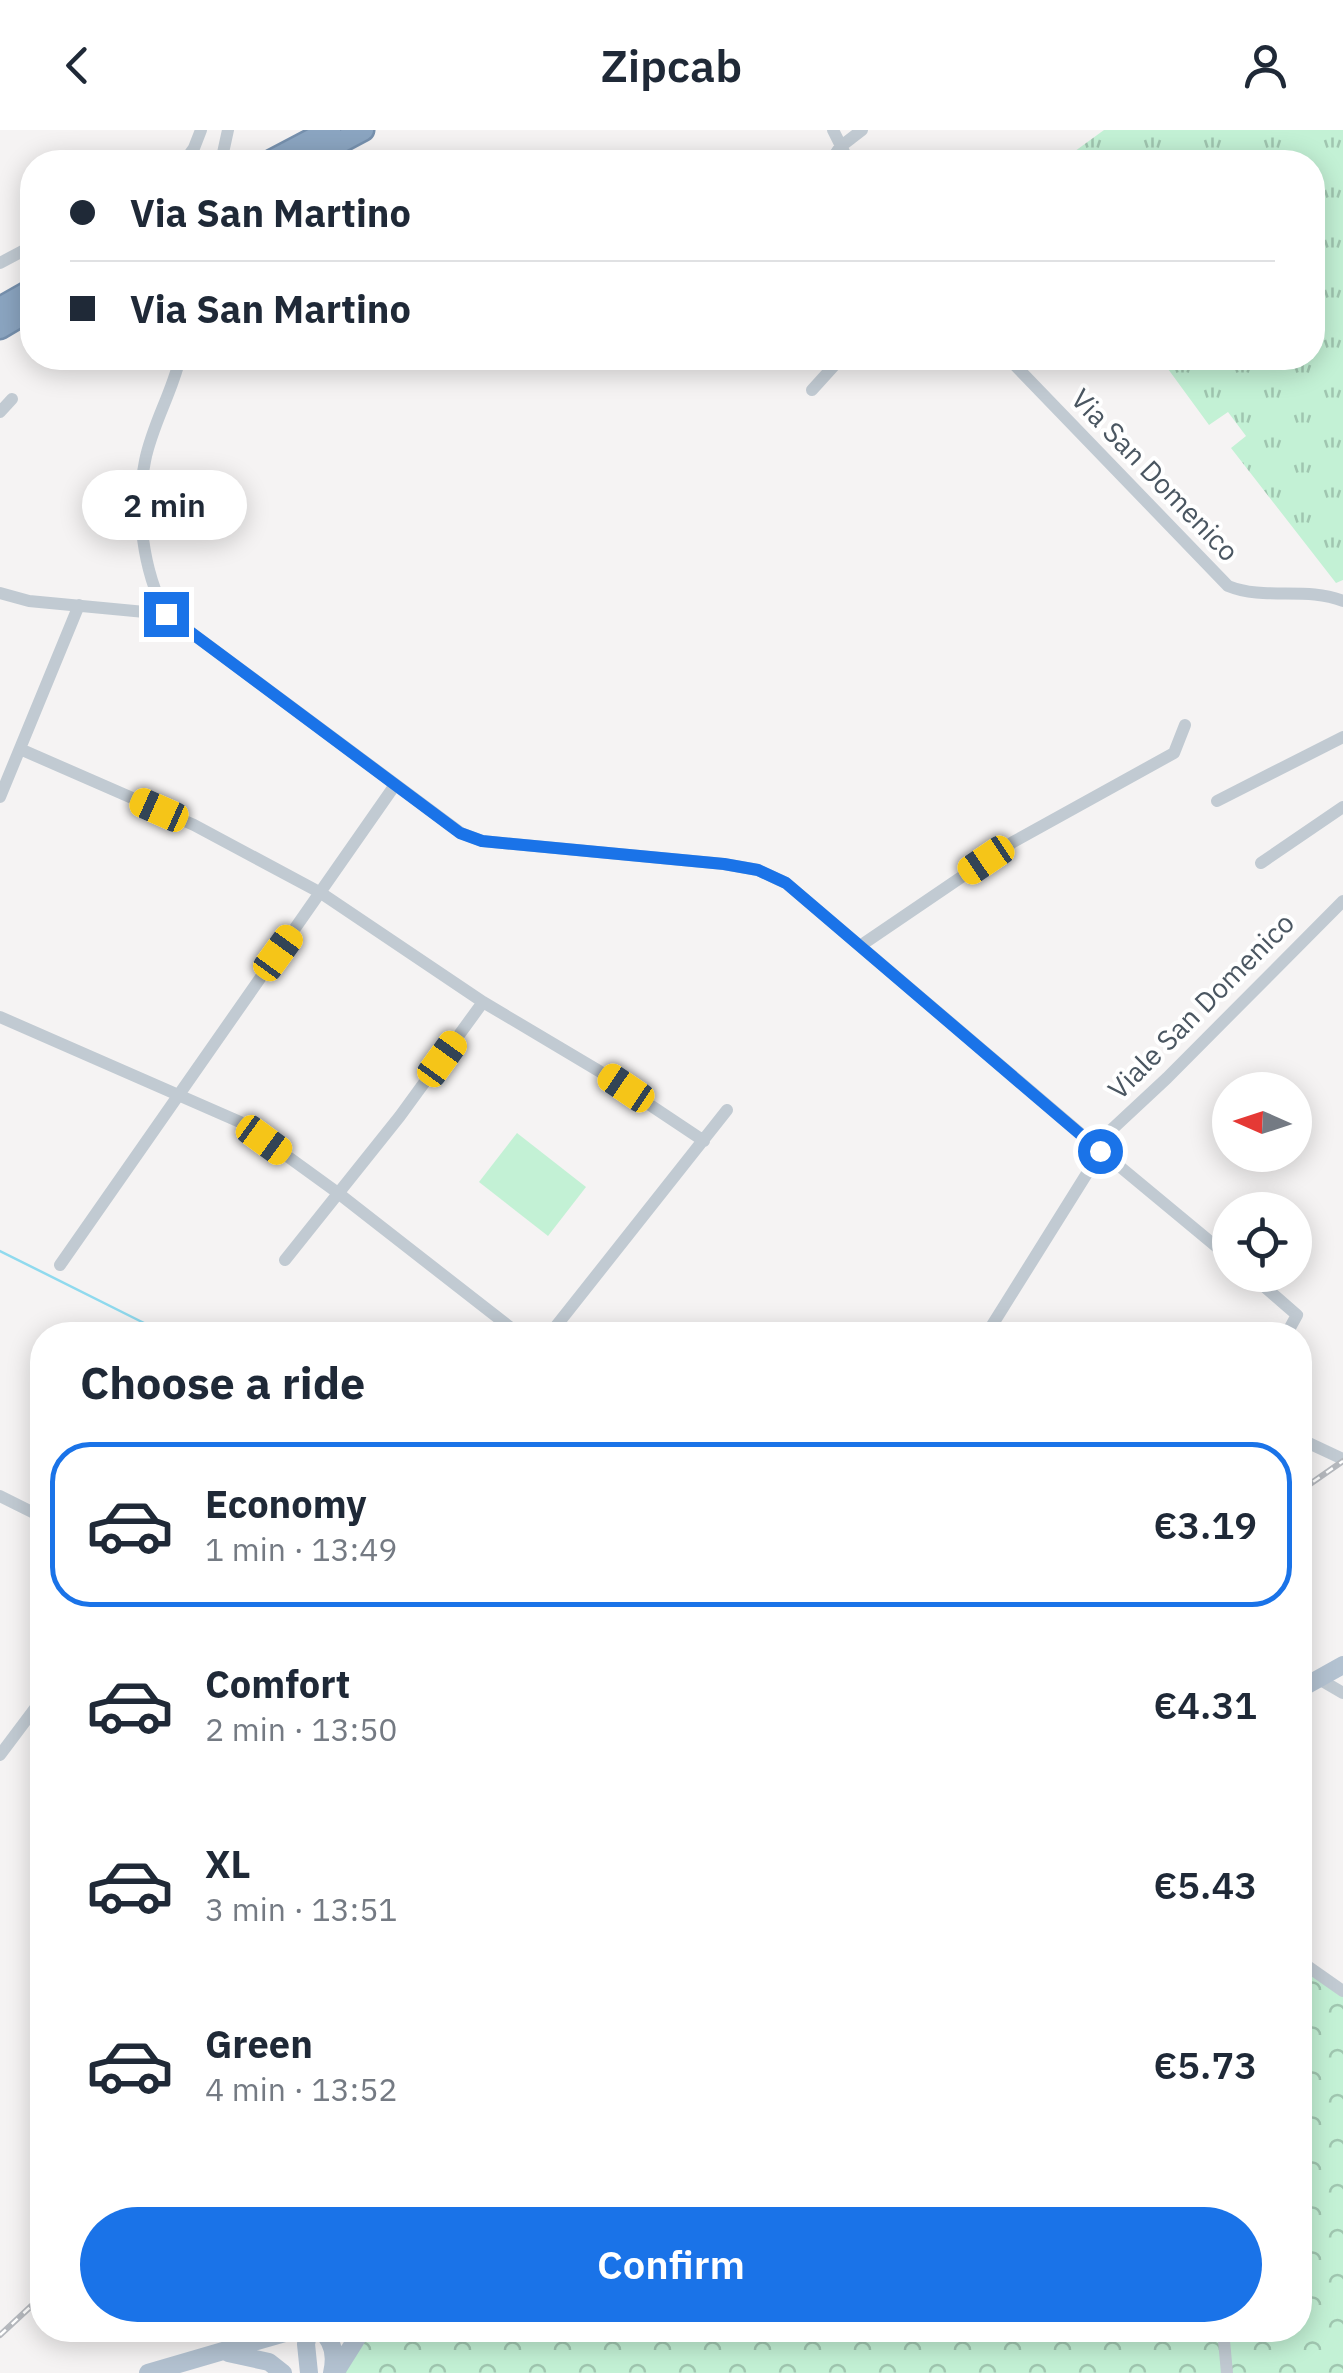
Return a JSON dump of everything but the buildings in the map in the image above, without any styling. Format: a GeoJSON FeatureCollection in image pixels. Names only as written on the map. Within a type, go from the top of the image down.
{"type":"FeatureCollection","features":[{"type":"Feature","properties":{"kind":"highway"},"geometry":{"type":"LineString","coordinates":[[291,150],[330,130]]}},
{"type":"Feature","properties":{"kind":"highway"},"geometry":{"type":"LineString","coordinates":[[326,150],[363,130]]}},
{"type":"Feature","properties":{"kind":"main road"},"geometry":{"type":"LineString","coordinates":[[1312,1683],[1343,1665]]}},
{"type":"Feature","properties":{"kind":"main road"},"geometry":{"type":"LineString","coordinates":[[148,2373],[256,2342]]}},
{"type":"Feature","properties":{"kind":"main road"},"geometry":{"type":"LineString","coordinates":[[306,2342],[309,2373]]}},
{"type":"Feature","properties":{"kind":"main road"},"geometry":{"type":"LineString","coordinates":[[331,2342],[333,2373]]}},
{"type":"Feature","properties":{"kind":"main road"},"geometry":{"type":"LineString","coordinates":[[333,2373],[354,2342]]}},
{"type":"Feature","properties":{"kind":"main road"},"geometry":{"type":"LineString","coordinates":[[223,2352],[269,2362],[282,2373]]}},
{"type":"Feature","properties":{"kind":"street"},"geometry":{"type":"LineString","coordinates":[[833,130],[842,150]]}},
{"type":"Feature","properties":{"kind":"street"},"geometry":{"type":"LineString","coordinates":[[838,150],[862,130]]}},
{"type":"Feature","properties":{"kind":"street"},"geometry":{"type":"LineString","coordinates":[[176,370],[145,460],[142,486],[152,587],[166,614],[460,833],[482,841],[724,864],[758,870],[786,883],[1212,1243]]}},
{"type":"Feature","properties":{"kind":"street"},"geometry":{"type":"LineString","coordinates":[[812,390],[830,370]]}},
{"type":"Feature","properties":{"kind":"street","name":"Via San Domenico"},"geometry":{"type":"LineString","coordinates":[[1020,370],[1228,586],[1255,593],[1320,594],[1343,601]]}},
{"type":"Feature","properties":{"kind":"street"},"geometry":{"type":"LineString","coordinates":[[0,412],[12,399]]}},
{"type":"Feature","properties":{"kind":"street"},"geometry":{"type":"LineString","coordinates":[[0,593],[29,601],[166,614]]}},
{"type":"Feature","properties":{"kind":"street"},"geometry":{"type":"LineString","coordinates":[[0,798],[79,606]]}},
{"type":"Feature","properties":{"kind":"street"},"geometry":{"type":"LineString","coordinates":[[860,946],[1013,842],[1168,758],[1179,744],[1185,725]]}},
{"type":"Feature","properties":{"kind":"street"},"geometry":{"type":"LineString","coordinates":[[1217,801],[1343,737]]}},
{"type":"Feature","properties":{"kind":"street"},"geometry":{"type":"LineString","coordinates":[[20,749],[194,825],[322,893],[483,1002],[600,1071],[704,1141]]}},
{"type":"Feature","properties":{"kind":"street"},"geometry":{"type":"LineString","coordinates":[[60,1265],[396,785]]}},
{"type":"Feature","properties":{"kind":"street"},"geometry":{"type":"LineString","coordinates":[[1260,863],[1343,807]]}},
{"type":"Feature","properties":{"kind":"street","name":"Viale San Domenico"},"geometry":{"type":"LineString","coordinates":[[994,1322],[1097,1148],[1343,901]]}},
{"type":"Feature","properties":{"kind":"street"},"geometry":{"type":"LineString","coordinates":[[285,1260],[400,1116],[483,1002]]}},
{"type":"Feature","properties":{"kind":"street"},"geometry":{"type":"LineString","coordinates":[[0,1017],[240,1122],[503,1322]]}},
{"type":"Feature","properties":{"kind":"street"},"geometry":{"type":"LineString","coordinates":[[559,1322],[726,1110]]}},
{"type":"Feature","properties":{"kind":"street"},"geometry":{"type":"LineString","coordinates":[[1271,1292],[1297,1315],[1293,1322]]}},
{"type":"Feature","properties":{"kind":"street"},"geometry":{"type":"LineString","coordinates":[[1312,1445],[1343,1459]]}},
{"type":"Feature","properties":{"kind":"street"},"geometry":{"type":"LineString","coordinates":[[0,1496],[30,1510]]}},
{"type":"Feature","properties":{"kind":"street"},"geometry":{"type":"LineString","coordinates":[[1320,1679],[1343,1693]]}},
{"type":"Feature","properties":{"kind":"street"},"geometry":{"type":"LineString","coordinates":[[0,1755],[30,1714]]}},
{"type":"Feature","properties":{"kind":"street"},"geometry":{"type":"LineString","coordinates":[[1312,1969],[1343,1991]]}},
{"type":"Feature","properties":{"kind":"street"},"geometry":{"type":"LineString","coordinates":[[1224,2342],[1228,2373]]}},
{"type":"Feature","properties":{"kind":"green space"},"geometry":{"type":"Polygon","coordinates":[[[1104,130],[1343,130],[1343,580],[1336,583],[1231,448],[1246,436],[1228,412],[1209,425],[1169,370],[1325,370],[1325,150],[1076,150],[1104,130]]]}},
{"type":"Feature","properties":{"kind":"green space"},"geometry":{"type":"Polygon","coordinates":[[[517,1133],[586,1187],[548,1236],[479,1182],[517,1133]]]}},
{"type":"Feature","properties":{"kind":"green space"},"geometry":{"type":"Polygon","coordinates":[[[1312,1968],[1343,1990],[1343,2373],[332,2373],[350,2342],[1312,2342],[1312,1968]]]}},
{"type":"Feature","properties":{"kind":"waterway"},"geometry":{"type":"LineString","coordinates":[[0,1251],[142,1322]]}},
{"type":"Feature","properties":{"kind":"railway"},"geometry":{"type":"LineString","coordinates":[[1312,1483],[1343,1461]]}},
{"type":"Feature","properties":{"kind":"railway"},"geometry":{"type":"LineString","coordinates":[[0,2335],[30,2307]]}},
{"type":"Feature","properties":{"kind":"route"},"geometry":{"type":"LineString","coordinates":[[166,614],[460,833],[482,841],[744,867],[786,883],[1100,1151]]}}]}
